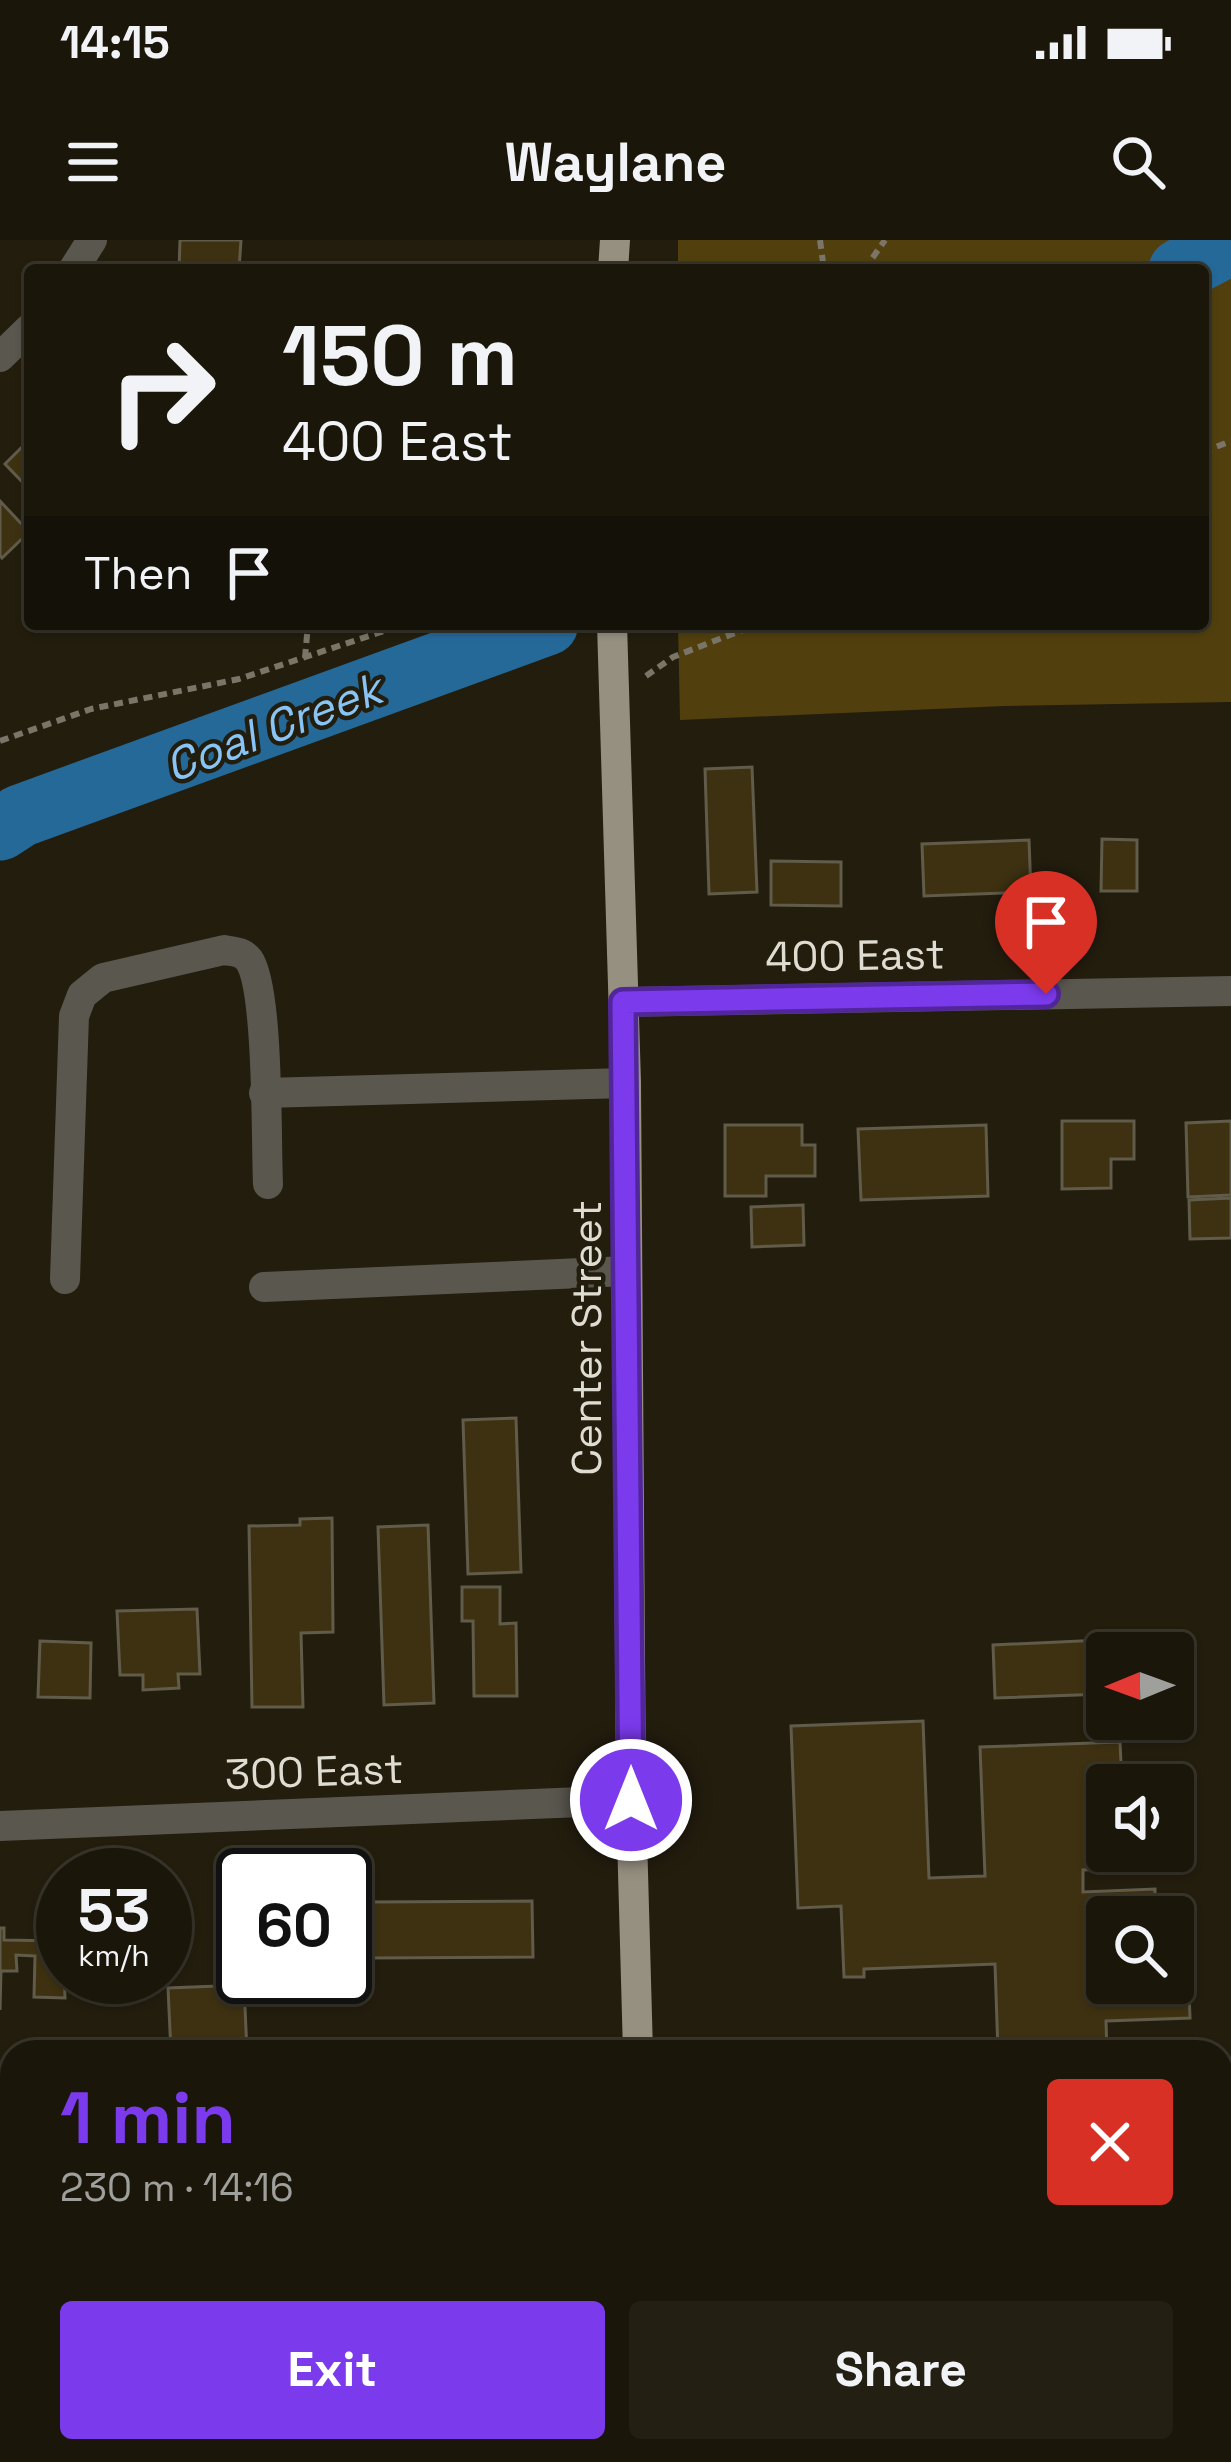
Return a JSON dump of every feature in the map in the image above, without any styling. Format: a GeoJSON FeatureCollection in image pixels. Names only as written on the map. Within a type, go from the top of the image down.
{"type":"FeatureCollection","features":[{"type":"Feature","properties":{"kind":"main road","name":"Center Street"},"geometry":{"type":"LineString","coordinates":[[611,630],[626,1083],[631,1800],[638,2040]]}},
{"type":"Feature","properties":{"kind":"street"},"geometry":{"type":"LineString","coordinates":[[0,357],[24,334]]}},
{"type":"Feature","properties":{"kind":"street"},"geometry":{"type":"LineString","coordinates":[[65,1279],[74,1016],[82,995],[103,978],[224,950],[241,952],[252,964],[261,998],[268,1184]]}},
{"type":"Feature","properties":{"kind":"street","name":"400 East"},"geometry":{"type":"LineString","coordinates":[[623,1002],[1231,991]]}},
{"type":"Feature","properties":{"kind":"street"},"geometry":{"type":"LineString","coordinates":[[264,1093],[626,1083]]}},
{"type":"Feature","properties":{"kind":"street"},"geometry":{"type":"LineString","coordinates":[[264,1287],[627,1271]]}},
{"type":"Feature","properties":{"kind":"street","name":"300 East"},"geometry":{"type":"LineString","coordinates":[[0,1826],[631,1800]]}},
{"type":"Feature","properties":{"kind":"path"},"geometry":{"type":"LineString","coordinates":[[305,658],[307,630]]}},
{"type":"Feature","properties":{"kind":"path"},"geometry":{"type":"LineString","coordinates":[[0,741],[91,710],[239,679],[387,630]]}},
{"type":"Feature","properties":{"kind":"path"},"geometry":{"type":"LineString","coordinates":[[613,698],[673,657],[743,630]]}},
{"type":"Feature","properties":{"kind":"shaded area"},"geometry":{"type":"Polygon","coordinates":[[[678,240],[1231,240],[1231,702],[680,720],[678,630],[1209,630],[1209,264],[678,264],[678,240]]]}},
{"type":"Feature","properties":{"kind":"building"},"geometry":{"type":"Polygon","coordinates":[[[180,240],[241,240],[239,264],[179,264],[180,240]]]}},
{"type":"Feature","properties":{"kind":"building"},"geometry":{"type":"Polygon","coordinates":[[[24,445],[24,484],[5,464],[24,445]]]}},
{"type":"Feature","properties":{"kind":"building"},"geometry":{"type":"Polygon","coordinates":[[[0,501],[24,527],[24,537],[2,558],[0,501]]]}},
{"type":"Feature","properties":{"kind":"building"},"geometry":{"type":"Polygon","coordinates":[[[752,767],[757,892],[709,894],[705,769],[752,767]]]}},
{"type":"Feature","properties":{"kind":"building"},"geometry":{"type":"Polygon","coordinates":[[[1102,839],[1137,840],[1137,891],[1101,891],[1102,839]]]}},
{"type":"Feature","properties":{"kind":"building"},"geometry":{"type":"Polygon","coordinates":[[[1029,840],[1031,892],[924,896],[922,844],[1029,840]]]}},
{"type":"Feature","properties":{"kind":"building"},"geometry":{"type":"Polygon","coordinates":[[[771,861],[841,862],[841,906],[771,905],[771,861]]]}},
{"type":"Feature","properties":{"kind":"building"},"geometry":{"type":"Polygon","coordinates":[[[1062,1121],[1134,1121],[1134,1159],[1111,1159],[1111,1188],[1062,1189],[1062,1121]]]}},
{"type":"Feature","properties":{"kind":"building"},"geometry":{"type":"Polygon","coordinates":[[[1231,1121],[1231,1195],[1188,1197],[1186,1123],[1231,1121]]]}},
{"type":"Feature","properties":{"kind":"building"},"geometry":{"type":"Polygon","coordinates":[[[725,1125],[802,1125],[802,1145],[815,1145],[815,1176],[766,1176],[766,1196],[725,1196],[725,1125]]]}},
{"type":"Feature","properties":{"kind":"building"},"geometry":{"type":"Polygon","coordinates":[[[986,1125],[988,1196],[861,1200],[858,1129],[986,1125]]]}},
{"type":"Feature","properties":{"kind":"building"},"geometry":{"type":"Polygon","coordinates":[[[1231,1198],[1231,1238],[1190,1239],[1189,1200],[1231,1198]]]}},
{"type":"Feature","properties":{"kind":"building"},"geometry":{"type":"Polygon","coordinates":[[[803,1205],[804,1245],[752,1247],[751,1207],[803,1205]]]}},
{"type":"Feature","properties":{"kind":"building"},"geometry":{"type":"Polygon","coordinates":[[[516,1418],[521,1572],[468,1574],[463,1420],[516,1418]]]}},
{"type":"Feature","properties":{"kind":"building"},"geometry":{"type":"Polygon","coordinates":[[[332,1518],[333,1632],[301,1633],[303,1707],[252,1707],[249,1526],[300,1525],[300,1519],[332,1518]]]}},
{"type":"Feature","properties":{"kind":"building"},"geometry":{"type":"Polygon","coordinates":[[[428,1525],[434,1703],[384,1705],[378,1527],[428,1525]]]}},
{"type":"Feature","properties":{"kind":"building"},"geometry":{"type":"Polygon","coordinates":[[[462,1587],[500,1587],[500,1624],[516,1623],[517,1696],[474,1696],[473,1621],[462,1621],[462,1587]]]}},
{"type":"Feature","properties":{"kind":"building"},"geometry":{"type":"Polygon","coordinates":[[[197,1609],[200,1674],[178,1674],[179,1688],[143,1690],[143,1675],[120,1675],[117,1611],[197,1609]]]}},
{"type":"Feature","properties":{"kind":"building"},"geometry":{"type":"Polygon","coordinates":[[[40,1641],[91,1643],[90,1698],[38,1697],[40,1641]]]}},
{"type":"Feature","properties":{"kind":"building"},"geometry":{"type":"Polygon","coordinates":[[[1086,1641],[1086,1695],[995,1698],[993,1645],[1086,1641]]]}},
{"type":"Feature","properties":{"kind":"building"},"geometry":{"type":"Polygon","coordinates":[[[923,1721],[929,1878],[985,1876],[980,1747],[1120,1742],[1121,1764],[1086,1764],[1083,1892],[1155,1889],[1155,1896],[1086,1896],[1086,2004],[1189,2004],[1190,2018],[1106,2021],[1107,2040],[998,2040],[995,1964],[864,1969],[864,1977],[844,1977],[841,1906],[798,1908],[791,1726],[923,1721]]]}},
{"type":"Feature","properties":{"kind":"building"},"geometry":{"type":"Polygon","coordinates":[[[532,1901],[533,1957],[372,1958],[372,1902],[532,1901]]]}},
{"type":"Feature","properties":{"kind":"building"},"geometry":{"type":"Polygon","coordinates":[[[0,1928],[4,1928],[4,1940],[36,1941],[36,1997],[35,1956],[16,1955],[17,1971],[1,1971],[0,2010],[0,1928]]]}},
{"type":"Feature","properties":{"kind":"building"},"geometry":{"type":"Polygon","coordinates":[[[216,1986],[216,2004],[245,2004],[246,2040],[170,2040],[169,2004],[192,2004],[192,1987],[216,1986]]]}},
{"type":"Feature","properties":{"kind":"waterway","name":"Coal Creek"},"geometry":{"type":"LineString","coordinates":[[1191,264],[1231,243]]}},
{"type":"Feature","properties":{"kind":"waterway","name":"Coal Creek"},"geometry":{"type":"LineString","coordinates":[[0,829],[20,816],[531,630]]}},
{"type":"Feature","properties":{"kind":"route"},"geometry":{"type":"LineString","coordinates":[[631,1800],[623,1002],[1046,994]]}}]}
